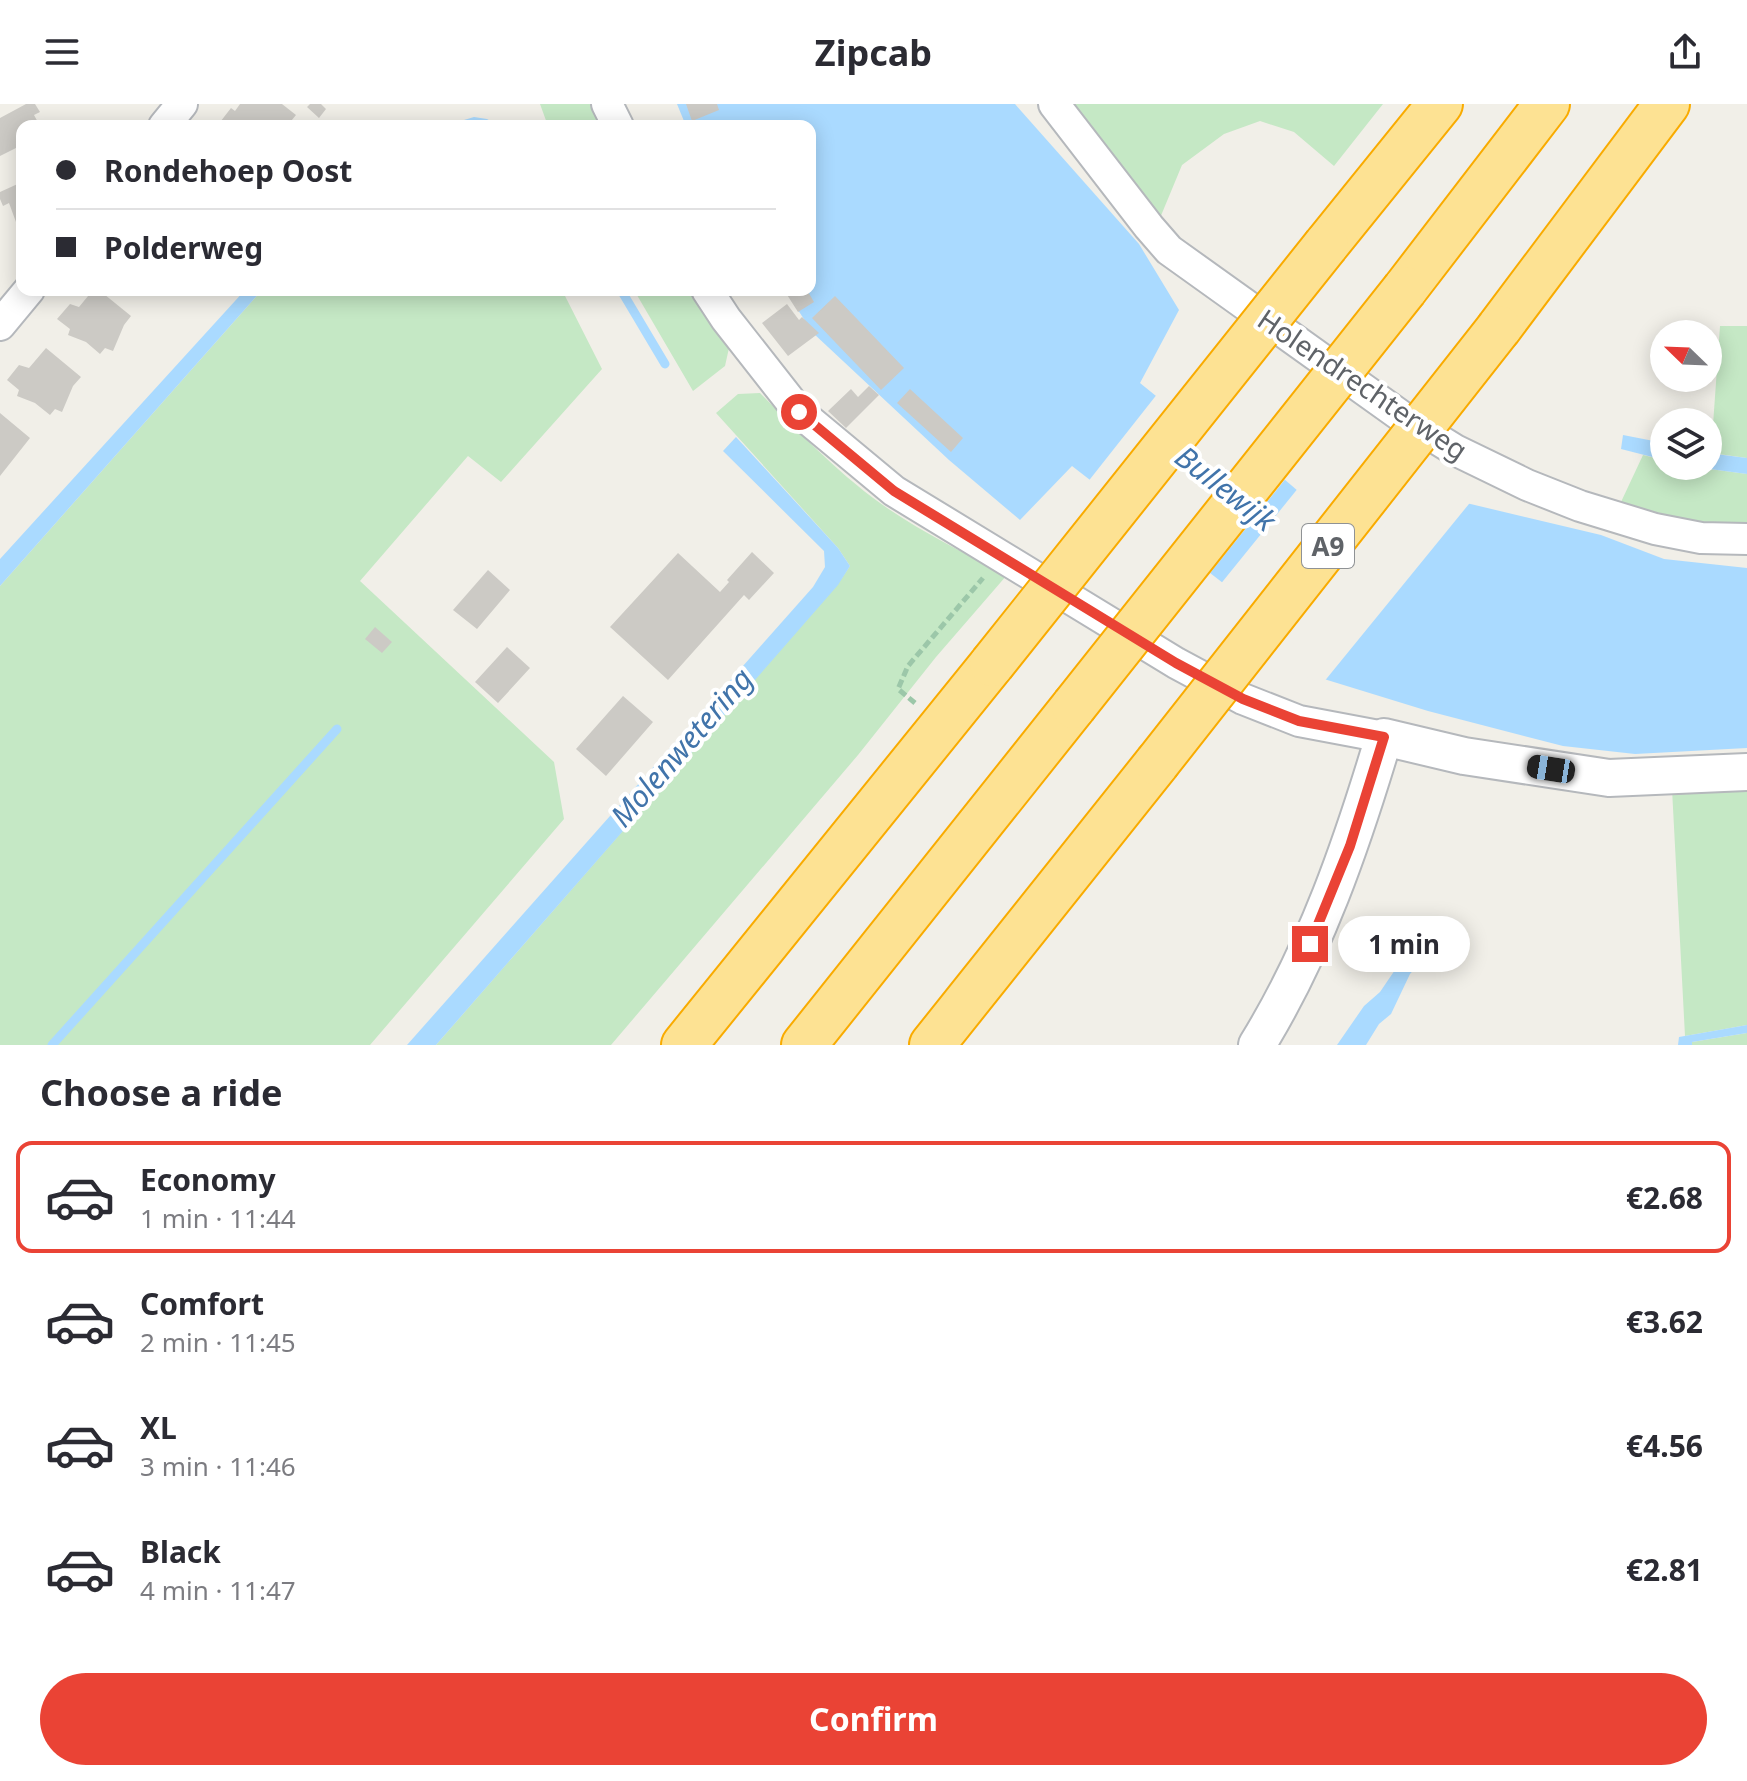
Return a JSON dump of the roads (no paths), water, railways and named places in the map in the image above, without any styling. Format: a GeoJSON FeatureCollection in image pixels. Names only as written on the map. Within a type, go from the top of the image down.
{"type":"FeatureCollection","features":[{"type":"Feature","properties":{"kind":"highway"},"geometry":{"type":"LineString","coordinates":[[684,1045],[1440,104]]}},
{"type":"Feature","properties":{"kind":"highway"},"geometry":{"type":"LineString","coordinates":[[804,1045],[1405,289],[1547,104]]}},
{"type":"Feature","properties":{"kind":"highway","name":"A9"},"geometry":{"type":"LineString","coordinates":[[932,1045],[1499,328],[1667,104]]}},
{"type":"Feature","properties":{"kind":"street"},"geometry":{"type":"LineString","coordinates":[[169,120],[182,104]]}},
{"type":"Feature","properties":{"kind":"street","name":"Holendrechterweg"},"geometry":{"type":"LineString","coordinates":[[1054,104],[1169,250],[1408,421],[1455,450],[1527,485],[1580,506],[1701,538],[1747,539]]}},
{"type":"Feature","properties":{"kind":"street"},"geometry":{"type":"LineString","coordinates":[[0,325],[24,296]]}},
{"type":"Feature","properties":{"kind":"street"},"geometry":{"type":"LineString","coordinates":[[711,296],[799,412],[894,491],[1176,663],[1243,699],[1299,721],[1464,756],[1609,778],[1747,772]]}},
{"type":"Feature","properties":{"kind":"street"},"geometry":{"type":"LineString","coordinates":[[1257,1045],[1299,969],[1333,893],[1384,737]]}},
{"type":"Feature","properties":{"kind":"water","name":"Bullewijk"},"geometry":{"type":"Polygon","coordinates":[[[677,104],[1015,104],[1139,244],[1179,310],[1140,383],[1198,430],[1214,419],[1368,551],[1420,492],[1601,535],[1664,559],[1747,568],[1747,748],[1635,754],[1563,746],[1428,711],[1285,667],[1299,642],[1072,466],[1020,520],[949,460],[813,333],[789,296],[816,296],[816,120],[684,120],[677,104]]]}},
{"type":"Feature","properties":{"kind":"water"},"geometry":{"type":"Polygon","coordinates":[[[474,117],[489,120],[464,120],[474,117]]]}},
{"type":"Feature","properties":{"kind":"water"},"geometry":{"type":"Polygon","coordinates":[[[240,296],[257,296],[0,586],[0,559],[240,296]]]}},
{"type":"Feature","properties":{"kind":"water"},"geometry":{"type":"Polygon","coordinates":[[[1623,435],[1650,440],[1650,456],[1621,449],[1623,435]]]}},
{"type":"Feature","properties":{"kind":"water","name":"Molenwetering"},"geometry":{"type":"Polygon","coordinates":[[[736,437],[838,548],[850,566],[838,585],[436,1045],[407,1045],[813,587],[825,567],[824,551],[723,451],[736,437]]]}},
{"type":"Feature","properties":{"kind":"water"},"geometry":{"type":"Polygon","coordinates":[[[1722,455],[1747,458],[1747,474],[1722,471],[1722,455]]]}},
{"type":"Feature","properties":{"kind":"water"},"geometry":{"type":"Polygon","coordinates":[[[1394,943],[1438,959],[1436,965],[1418,965],[1410,974],[1391,1014],[1379,1024],[1366,1045],[1337,1045],[1399,964],[1392,947],[1394,943]]]}},
{"type":"Feature","properties":{"kind":"water"},"geometry":{"type":"Polygon","coordinates":[[[1747,1025],[1747,1033],[1678,1045],[1679,1037],[1747,1025]]]}},
{"type":"Feature","properties":{"kind":"waterway"},"geometry":{"type":"LineString","coordinates":[[625,296],[665,364]]}},
{"type":"Feature","properties":{"kind":"waterway"},"geometry":{"type":"LineString","coordinates":[[52,1045],[337,729]]}}]}
